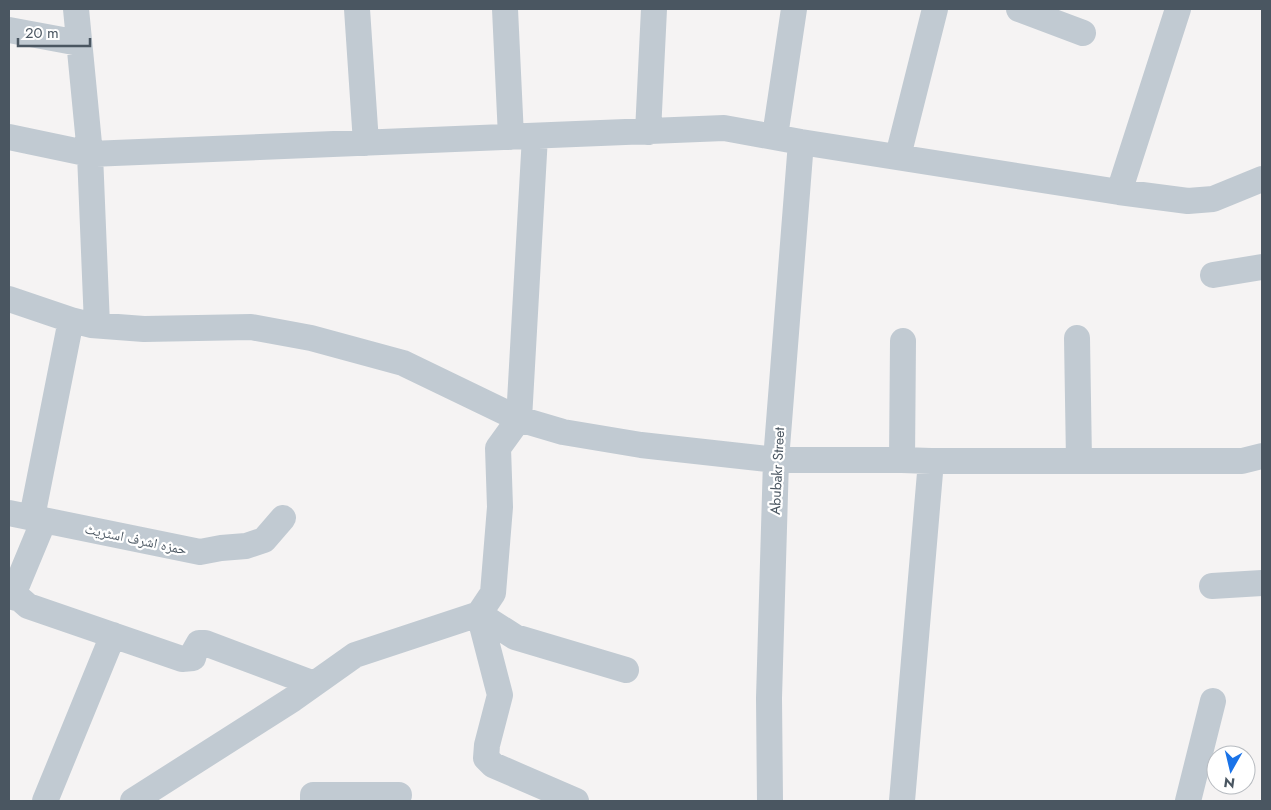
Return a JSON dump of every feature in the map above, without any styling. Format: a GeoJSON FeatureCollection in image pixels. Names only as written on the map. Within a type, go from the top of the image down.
{"type":"FeatureCollection","features":[{"type":"Feature","properties":{"kind":"street"},"geometry":{"type":"LineString","coordinates":[[76,9],[90,154],[97,325]]}},
{"type":"Feature","properties":{"kind":"street"},"geometry":{"type":"LineString","coordinates":[[357,9],[366,143]]}},
{"type":"Feature","properties":{"kind":"street"},"geometry":{"type":"LineString","coordinates":[[133,801],[284,704],[355,655],[479,614],[493,593],[500,507],[498,448],[519,419],[523,136],[505,9]]}},
{"type":"Feature","properties":{"kind":"street"},"geometry":{"type":"LineString","coordinates":[[648,132],[654,9]]}},
{"type":"Feature","properties":{"kind":"street"},"geometry":{"type":"LineString","coordinates":[[775,136],[794,9]]}},
{"type":"Feature","properties":{"kind":"street"},"geometry":{"type":"LineString","coordinates":[[898,156],[935,9]]}},
{"type":"Feature","properties":{"kind":"street"},"geometry":{"type":"LineString","coordinates":[[1119,192],[1178,9]]}},
{"type":"Feature","properties":{"kind":"street"},"geometry":{"type":"LineString","coordinates":[[1032,11],[1083,33]]}},
{"type":"Feature","properties":{"kind":"street"},"geometry":{"type":"LineString","coordinates":[[9,30],[79,43]]}},
{"type":"Feature","properties":{"kind":"street"},"geometry":{"type":"LineString","coordinates":[[9,136],[90,154],[724,128],[801,142],[1119,192],[1188,201],[1213,199],[1262,179]]}},
{"type":"Feature","properties":{"kind":"street","name":"Abubakr Street"},"geometry":{"type":"LineString","coordinates":[[770,801],[769,698],[776,460],[801,142]]}},
{"type":"Feature","properties":{"kind":"street"},"geometry":{"type":"LineString","coordinates":[[1212,274],[1262,267]]}},
{"type":"Feature","properties":{"kind":"street"},"geometry":{"type":"LineString","coordinates":[[9,299],[71,320],[97,325],[144,329],[251,327],[311,338],[403,363],[519,419],[563,432],[632,443],[776,460],[902,460],[931,462],[1242,461],[1262,456]]}},
{"type":"Feature","properties":{"kind":"street"},"geometry":{"type":"LineString","coordinates":[[71,320],[10,600],[20,599],[28,606],[182,659],[194,658],[195,650],[199,643],[205,643],[314,684]]}},
{"type":"Feature","properties":{"kind":"street"},"geometry":{"type":"LineString","coordinates":[[1077,338],[1079,461]]}},
{"type":"Feature","properties":{"kind":"street"},"geometry":{"type":"LineString","coordinates":[[902,460],[903,341]]}},
{"type":"Feature","properties":{"kind":"street"},"geometry":{"type":"LineString","coordinates":[[902,801],[931,462]]}},
{"type":"Feature","properties":{"kind":"street","name":"حمزہ اشرف اسٹریٹ"},"geometry":{"type":"LineString","coordinates":[[28,517],[200,552],[246,546],[264,540],[283,518]]}},
{"type":"Feature","properties":{"kind":"street"},"geometry":{"type":"LineString","coordinates":[[1212,586],[1262,583]]}},
{"type":"Feature","properties":{"kind":"street"},"geometry":{"type":"LineString","coordinates":[[479,614],[515,637],[626,670]]}},
{"type":"Feature","properties":{"kind":"street"},"geometry":{"type":"LineString","coordinates":[[479,614],[500,695],[487,745],[486,758],[493,766],[576,801]]}},
{"type":"Feature","properties":{"kind":"street"},"geometry":{"type":"LineString","coordinates":[[45,801],[113,636]]}},
{"type":"Feature","properties":{"kind":"street"},"geometry":{"type":"LineString","coordinates":[[1188,801],[1213,701]]}},
{"type":"Feature","properties":{"kind":"street"},"geometry":{"type":"LineString","coordinates":[[313,801],[313,795],[399,795]]}}]}
